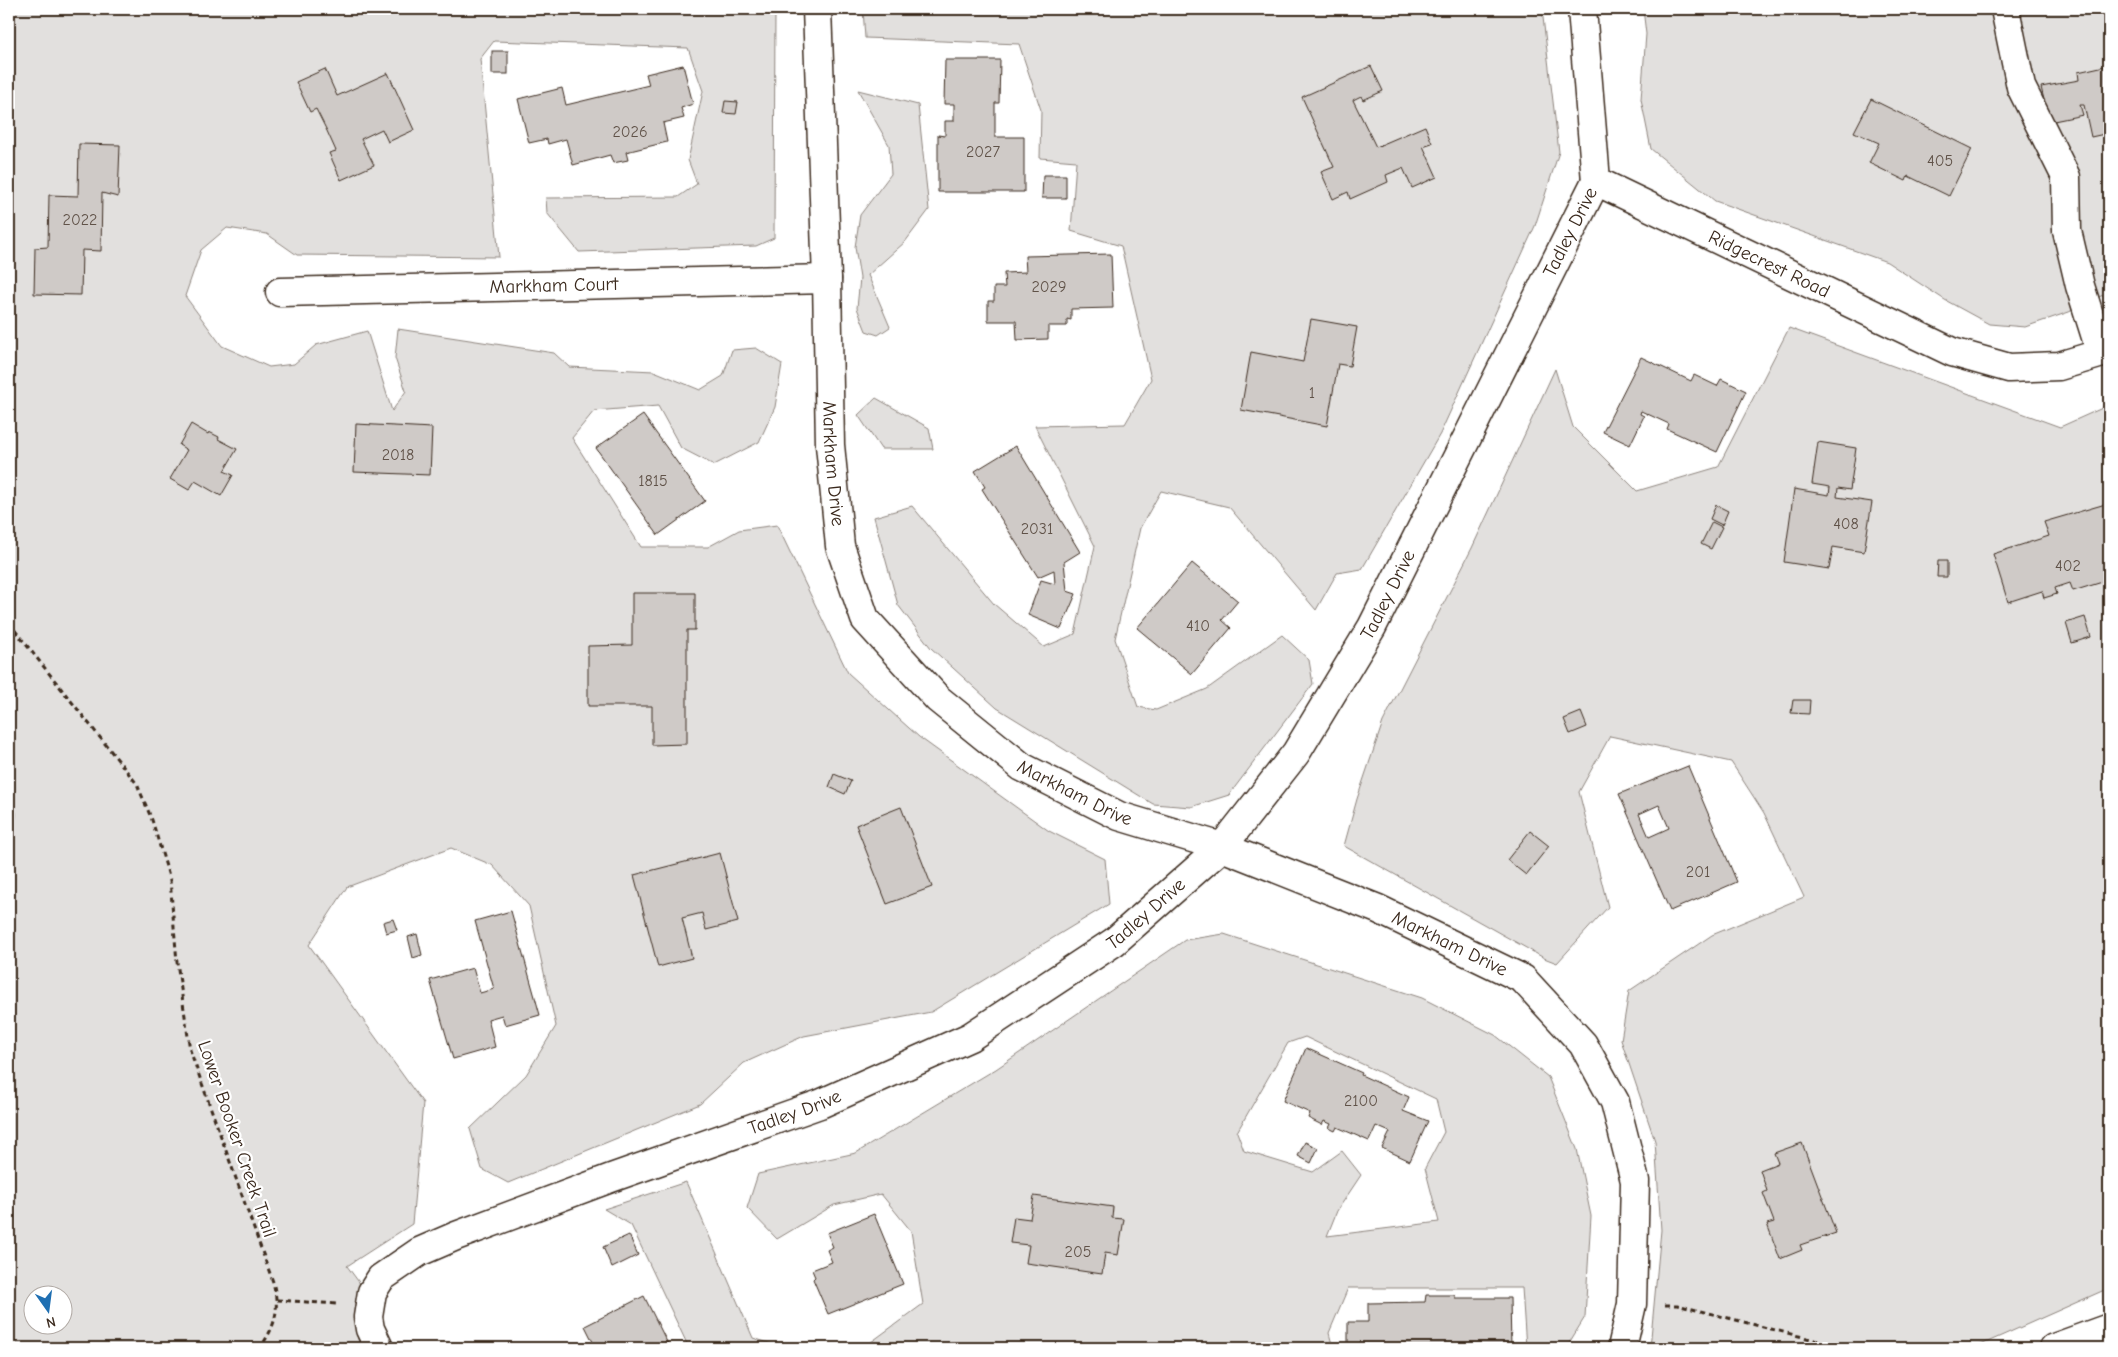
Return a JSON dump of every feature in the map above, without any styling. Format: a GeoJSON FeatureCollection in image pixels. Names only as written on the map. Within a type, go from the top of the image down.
{"type":"FeatureCollection","features":[{"type":"Feature","properties":{"kind":"street","name":"Markham Drive"},"geometry":{"type":"LineString","coordinates":[[817,9],[827,280],[830,445],[840,546],[865,619],[938,699],[1022,767],[1119,816],[1222,847],[1378,909],[1523,979],[1583,1044],[1615,1102],[1635,1181],[1632,1304],[1622,1348]]}},
{"type":"Feature","properties":{"kind":"street"},"geometry":{"type":"LineString","coordinates":[[1582,9],[1596,181]]}},
{"type":"Feature","properties":{"kind":"street"},"geometry":{"type":"LineString","coordinates":[[2005,9],[2021,87],[2066,177],[2067,232],[2080,286],[2105,352]]}},
{"type":"Feature","properties":{"kind":"street","name":"Ridgecrest Road"},"geometry":{"type":"LineString","coordinates":[[1596,181],[1952,352],[2009,368],[2059,366],[2105,352]]}},
{"type":"Feature","properties":{"kind":"street","name":"Tadley Drive"},"geometry":{"type":"LineString","coordinates":[[370,1299],[381,1278],[419,1252],[456,1236],[820,1104],[970,1037],[1114,942],[1222,847],[1296,753],[1372,627],[1596,181]]}},
{"type":"Feature","properties":{"kind":"street","name":"Markham Court"},"geometry":{"type":"LineString","coordinates":[[280,292],[827,280]]}},
{"type":"Feature","properties":{"kind":"street"},"geometry":{"type":"LineString","coordinates":[[370,1299],[368,1317],[370,1329],[379,1348]]}},
{"type":"Feature","properties":{"kind":"street"},"geometry":{"type":"LineString","coordinates":[[2054,1348],[2109,1328]]}},
{"type":"Feature","properties":{"kind":"path","name":"Lower Booker Creek Trail"},"geometry":{"type":"LineString","coordinates":[[9,623],[137,784],[152,820],[170,880],[177,962],[190,1050],[273,1282],[277,1300],[275,1323],[260,1348]]}},
{"type":"Feature","properties":{"kind":"path"},"geometry":{"type":"LineString","coordinates":[[277,1300],[370,1299]]}},
{"type":"Feature","properties":{"kind":"path"},"geometry":{"type":"LineString","coordinates":[[1632,1304],[1677,1305],[1846,1348]]}},
{"type":"Feature","properties":{"kind":"shaded area"},"geometry":{"type":"Polygon","coordinates":[[[9,9],[775,9],[774,238],[756,246],[579,252],[547,213],[546,198],[678,197],[697,184],[688,160],[703,91],[688,48],[494,41],[480,59],[499,257],[297,255],[267,234],[227,228],[201,250],[185,296],[222,346],[269,367],[294,364],[316,345],[367,331],[392,411],[406,391],[395,358],[398,329],[554,353],[569,367],[654,371],[700,390],[723,376],[732,350],[756,348],[782,364],[775,407],[759,442],[714,465],[681,448],[658,406],[594,411],[572,438],[641,547],[708,547],[739,530],[777,525],[848,673],[919,737],[1049,831],[1105,859],[1109,904],[931,1012],[804,1036],[744,1063],[700,1104],[508,1183],[482,1169],[470,1129],[526,1075],[556,1026],[529,906],[492,865],[451,848],[347,887],[309,945],[423,1103],[412,1224],[347,1266],[361,1285],[354,1309],[354,1316],[361,1348],[9,1348],[9,9]]]}},
{"type":"Feature","properties":{"kind":"shaded area"},"geometry":{"type":"Polygon","coordinates":[[[863,9],[1542,9],[1559,152],[1535,226],[1440,434],[1362,569],[1337,573],[1316,610],[1229,507],[1161,491],[1140,528],[1115,639],[1138,707],[1156,710],[1207,689],[1282,635],[1309,660],[1313,684],[1229,795],[1191,807],[1153,804],[997,708],[931,648],[898,605],[874,517],[912,506],[994,604],[1044,647],[1075,634],[1095,546],[1035,426],[1125,424],[1151,379],[1121,246],[1071,231],[1076,161],[1040,158],[1041,110],[1019,44],[865,38],[863,9]]]}},
{"type":"Feature","properties":{"kind":"shaded area"},"geometry":{"type":"Polygon","coordinates":[[[1643,9],[2109,9],[2109,292],[2069,312],[2025,327],[1989,324],[1945,300],[1887,262],[1715,201],[1651,149],[1641,99],[1646,34],[1643,9]]]}},
{"type":"Feature","properties":{"kind":"shaded area"},"geometry":{"type":"Polygon","coordinates":[[[858,90],[918,105],[929,210],[905,242],[868,275],[890,327],[878,335],[866,331],[857,308],[860,278],[855,247],[860,215],[891,174],[889,145],[858,90]]]}},
{"type":"Feature","properties":{"kind":"shaded area"},"geometry":{"type":"Polygon","coordinates":[[[1789,328],[2060,427],[2109,405],[2109,1288],[1974,1348],[1650,1348],[1661,1230],[1655,1141],[1621,1040],[1629,991],[1712,935],[1804,897],[1764,813],[1731,762],[1610,736],[1579,792],[1608,907],[1557,963],[1544,958],[1344,846],[1357,799],[1383,722],[1472,548],[1555,369],[1573,427],[1637,491],[1718,467],[1789,328]]]}},
{"type":"Feature","properties":{"kind":"shaded area"},"geometry":{"type":"Polygon","coordinates":[[[876,398],[929,428],[933,449],[881,449],[858,415],[876,398]]]}},
{"type":"Feature","properties":{"kind":"shaded area"},"geometry":{"type":"Polygon","coordinates":[[[1224,934],[1422,998],[1495,1035],[1548,1077],[1577,1149],[1591,1216],[1585,1317],[1566,1348],[1526,1348],[1522,1288],[1348,1288],[1329,1333],[1333,1348],[863,1348],[923,1304],[911,1231],[881,1194],[834,1205],[777,1239],[747,1208],[758,1174],[856,1153],[996,1069],[1185,940],[1224,934]],[[1305,1037],[1288,1043],[1237,1132],[1244,1151],[1313,1172],[1342,1151],[1361,1175],[1337,1211],[1327,1236],[1439,1222],[1425,1168],[1444,1132],[1436,1099],[1305,1037]]]}},
{"type":"Feature","properties":{"kind":"shaded area"},"geometry":{"type":"Polygon","coordinates":[[[686,1182],[753,1338],[785,1348],[689,1348],[631,1225],[604,1209],[686,1182]]]}},
{"type":"Feature","properties":{"kind":"building"},"geometry":{"type":"Polygon","coordinates":[[[492,51],[508,51],[508,74],[492,74],[492,51]]]}},
{"type":"Feature","properties":{"kind":"building"},"geometry":{"type":"Polygon","coordinates":[[[945,60],[1000,60],[999,103],[995,103],[995,137],[1024,137],[1024,192],[938,192],[938,135],[945,136],[945,121],[954,121],[954,104],[944,104],[945,60]]]}},
{"type":"Feature","properties":{"kind":"building"},"geometry":{"type":"Polygon","coordinates":[[[683,65],[693,104],[681,108],[684,118],[663,123],[667,142],[626,152],[628,160],[613,163],[610,155],[573,165],[566,139],[548,144],[547,139],[529,143],[518,99],[562,88],[566,105],[649,85],[646,74],[683,65]]]}},
{"type":"Feature","properties":{"kind":"building"},"geometry":{"type":"Polygon","coordinates":[[[2109,65],[2109,133],[2091,137],[2084,105],[2080,105],[2083,115],[2049,122],[2041,87],[2079,80],[2078,72],[2109,65]]]}},
{"type":"Feature","properties":{"kind":"building"},"geometry":{"type":"Polygon","coordinates":[[[1371,66],[1383,91],[1363,100],[1361,96],[1353,100],[1376,147],[1425,126],[1432,143],[1423,146],[1437,177],[1412,188],[1403,168],[1386,175],[1388,182],[1350,199],[1348,192],[1333,199],[1321,172],[1334,167],[1302,97],[1371,66]]]}},
{"type":"Feature","properties":{"kind":"building"},"geometry":{"type":"Polygon","coordinates":[[[325,69],[337,96],[388,73],[414,130],[388,142],[382,129],[361,139],[374,165],[341,180],[329,153],[336,151],[327,131],[316,109],[310,112],[296,82],[325,69]]]}},
{"type":"Feature","properties":{"kind":"building"},"geometry":{"type":"Polygon","coordinates":[[[1871,99],[1972,149],[1949,196],[1908,176],[1906,181],[1869,163],[1879,143],[1854,132],[1871,99]]]}},
{"type":"Feature","properties":{"kind":"building"},"geometry":{"type":"Polygon","coordinates":[[[725,101],[738,102],[736,114],[723,113],[725,101]]]}},
{"type":"Feature","properties":{"kind":"building"},"geometry":{"type":"Polygon","coordinates":[[[79,144],[120,145],[118,197],[102,193],[101,251],[82,250],[81,295],[34,294],[35,248],[48,247],[49,195],[78,196],[79,144]]]}},
{"type":"Feature","properties":{"kind":"building"},"geometry":{"type":"Polygon","coordinates":[[[1043,175],[1066,175],[1066,198],[1042,198],[1043,175]]]}},
{"type":"Feature","properties":{"kind":"building"},"geometry":{"type":"Polygon","coordinates":[[[1111,254],[1113,308],[1071,309],[1071,320],[1067,319],[1067,326],[1048,326],[1048,339],[1017,340],[1016,321],[988,321],[988,301],[994,301],[994,287],[1005,287],[1004,273],[1026,272],[1025,256],[1111,254]]]}},
{"type":"Feature","properties":{"kind":"building"},"geometry":{"type":"Polygon","coordinates":[[[1311,319],[1357,327],[1350,366],[1338,364],[1327,426],[1241,410],[1251,352],[1303,362],[1311,319]]]}},
{"type":"Feature","properties":{"kind":"building"},"geometry":{"type":"Polygon","coordinates":[[[1641,357],[1691,381],[1694,375],[1717,386],[1721,379],[1746,391],[1717,452],[1667,429],[1669,424],[1641,411],[1640,414],[1644,416],[1630,445],[1603,432],[1641,357]]]}},
{"type":"Feature","properties":{"kind":"building"},"geometry":{"type":"Polygon","coordinates":[[[643,415],[705,501],[658,535],[596,448],[643,415]]]}},
{"type":"Feature","properties":{"kind":"building"},"geometry":{"type":"Polygon","coordinates":[[[191,424],[208,434],[209,432],[219,437],[218,439],[237,449],[224,471],[233,475],[221,496],[195,481],[189,490],[170,479],[187,450],[179,445],[191,424]]]}},
{"type":"Feature","properties":{"kind":"building"},"geometry":{"type":"Polygon","coordinates":[[[356,424],[432,428],[430,475],[354,472],[356,424]]]}},
{"type":"Feature","properties":{"kind":"building"},"geometry":{"type":"Polygon","coordinates":[[[1818,442],[1856,448],[1850,490],[1838,488],[1837,497],[1872,502],[1864,552],[1833,547],[1829,569],[1784,562],[1794,489],[1829,495],[1830,487],[1812,484],[1818,442]]]}},
{"type":"Feature","properties":{"kind":"building"},"geometry":{"type":"Polygon","coordinates":[[[1016,446],[1080,552],[1064,562],[1067,591],[1076,594],[1061,629],[1028,615],[1041,580],[1055,584],[1054,570],[1038,577],[982,489],[985,487],[975,471],[1016,446]]]}},
{"type":"Feature","properties":{"kind":"building"},"geometry":{"type":"Polygon","coordinates":[[[2109,503],[2109,580],[2073,591],[2070,583],[2055,588],[2057,594],[2044,598],[2042,591],[2008,602],[1993,554],[2049,536],[2044,522],[2109,503]]]}},
{"type":"Feature","properties":{"kind":"building"},"geometry":{"type":"Polygon","coordinates":[[[1716,505],[1728,511],[1722,525],[1710,519],[1716,505]]]}},
{"type":"Feature","properties":{"kind":"building"},"geometry":{"type":"Polygon","coordinates":[[[1712,522],[1722,527],[1711,549],[1701,544],[1712,522]]]}},
{"type":"Feature","properties":{"kind":"building"},"geometry":{"type":"Polygon","coordinates":[[[1938,561],[1947,561],[1947,577],[1937,577],[1938,561]]]}},
{"type":"Feature","properties":{"kind":"building"},"geometry":{"type":"Polygon","coordinates":[[[1192,563],[1238,601],[1222,620],[1231,628],[1192,674],[1137,628],[1192,563]]]}},
{"type":"Feature","properties":{"kind":"building"},"geometry":{"type":"Polygon","coordinates":[[[632,593],[695,593],[695,630],[687,630],[687,744],[652,745],[652,706],[588,706],[588,646],[632,645],[632,593]]]}},
{"type":"Feature","properties":{"kind":"building"},"geometry":{"type":"Polygon","coordinates":[[[2085,617],[2091,637],[2072,643],[2066,623],[2085,617]]]}},
{"type":"Feature","properties":{"kind":"building"},"geometry":{"type":"Polygon","coordinates":[[[1793,700],[1810,700],[1809,714],[1791,713],[1793,700]]]}},
{"type":"Feature","properties":{"kind":"building"},"geometry":{"type":"Polygon","coordinates":[[[1581,712],[1587,727],[1570,734],[1564,719],[1581,712]]]}},
{"type":"Feature","properties":{"kind":"building"},"geometry":{"type":"Polygon","coordinates":[[[1688,766],[1737,882],[1670,911],[1619,794],[1688,766]],[[1659,805],[1639,814],[1649,837],[1669,828],[1659,805]]]}},
{"type":"Feature","properties":{"kind":"building"},"geometry":{"type":"Polygon","coordinates":[[[834,774],[851,781],[845,794],[829,787],[834,774]]]}},
{"type":"Feature","properties":{"kind":"building"},"geometry":{"type":"Polygon","coordinates":[[[901,807],[932,887],[887,904],[856,825],[901,807]]]}},
{"type":"Feature","properties":{"kind":"building"},"geometry":{"type":"Polygon","coordinates":[[[1530,831],[1549,846],[1526,875],[1507,860],[1530,831]]]}},
{"type":"Feature","properties":{"kind":"building"},"geometry":{"type":"Polygon","coordinates":[[[720,853],[738,922],[706,930],[702,913],[682,918],[692,958],[658,967],[634,875],[720,853]]]}},
{"type":"Feature","properties":{"kind":"building"},"geometry":{"type":"Polygon","coordinates":[[[511,911],[540,1015],[505,1025],[502,1015],[488,1019],[495,1047],[453,1059],[430,980],[473,968],[480,993],[494,989],[475,921],[511,911]]]}},
{"type":"Feature","properties":{"kind":"building"},"geometry":{"type":"Polygon","coordinates":[[[393,919],[397,930],[386,933],[383,922],[393,919]]]}},
{"type":"Feature","properties":{"kind":"building"},"geometry":{"type":"Polygon","coordinates":[[[417,934],[422,955],[413,958],[408,937],[417,934]]]}},
{"type":"Feature","properties":{"kind":"building"},"geometry":{"type":"Polygon","coordinates":[[[1306,1048],[1409,1097],[1403,1111],[1428,1121],[1410,1161],[1382,1148],[1390,1132],[1376,1126],[1369,1141],[1337,1127],[1335,1131],[1329,1128],[1331,1124],[1324,1121],[1322,1125],[1308,1118],[1310,1113],[1283,1101],[1306,1048]]]}},
{"type":"Feature","properties":{"kind":"building"},"geometry":{"type":"Polygon","coordinates":[[[1305,1142],[1318,1148],[1311,1163],[1298,1156],[1305,1142]]]}},
{"type":"Feature","properties":{"kind":"building"},"geometry":{"type":"Polygon","coordinates":[[[1802,1143],[1836,1233],[1800,1245],[1802,1250],[1780,1259],[1767,1224],[1774,1222],[1763,1193],[1767,1191],[1760,1170],[1778,1163],[1774,1153],[1802,1143]]]}},
{"type":"Feature","properties":{"kind":"building"},"geometry":{"type":"Polygon","coordinates":[[[1034,1196],[1113,1207],[1112,1218],[1124,1219],[1118,1255],[1105,1253],[1102,1274],[1026,1263],[1029,1245],[1010,1243],[1014,1217],[1030,1219],[1034,1196]]]}},
{"type":"Feature","properties":{"kind":"building"},"geometry":{"type":"Polygon","coordinates":[[[874,1214],[903,1284],[828,1314],[813,1279],[815,1277],[812,1270],[832,1262],[827,1250],[833,1247],[827,1233],[874,1214]]]}},
{"type":"Feature","properties":{"kind":"building"},"geometry":{"type":"Polygon","coordinates":[[[629,1235],[638,1255],[612,1268],[603,1247],[629,1235]]]}},
{"type":"Feature","properties":{"kind":"building"},"geometry":{"type":"Polygon","coordinates":[[[1426,1295],[1455,1295],[1455,1298],[1510,1298],[1511,1348],[1348,1348],[1348,1322],[1368,1322],[1368,1303],[1425,1302],[1426,1295]]]}},
{"type":"Feature","properties":{"kind":"building"},"geometry":{"type":"Polygon","coordinates":[[[644,1296],[670,1348],[596,1348],[585,1326],[644,1296]]]}},
{"type":"Feature","properties":{"kind":"waterway"},"geometry":{"type":"LineString","coordinates":[[9,813],[11,814],[9,835]]}}]}
